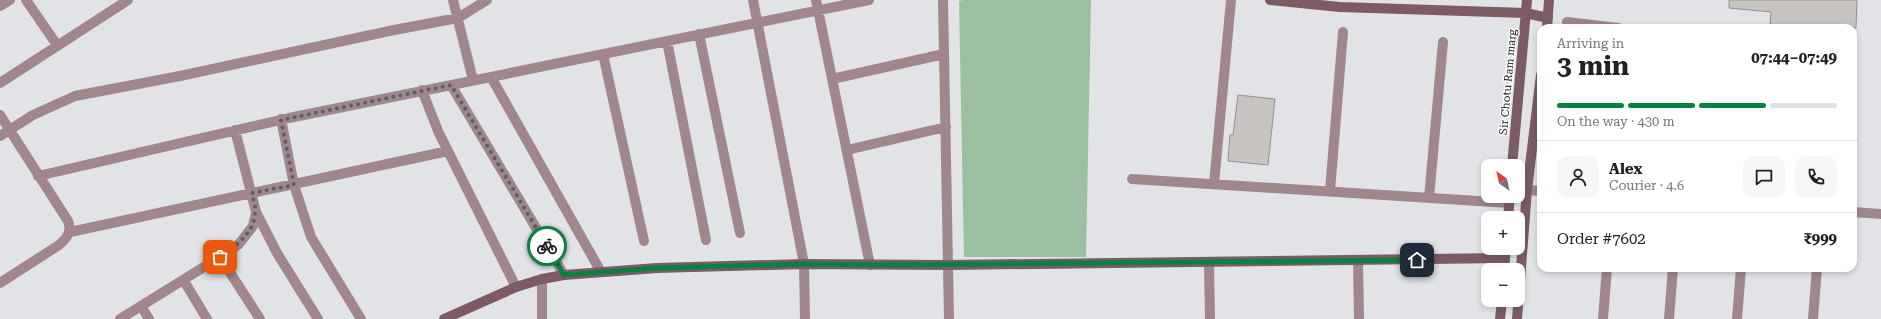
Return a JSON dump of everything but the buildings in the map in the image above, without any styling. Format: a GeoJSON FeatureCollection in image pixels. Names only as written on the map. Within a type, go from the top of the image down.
{"type":"FeatureCollection","features":[{"type":"Feature","properties":{"kind":"street"},"geometry":{"type":"LineString","coordinates":[[0,6],[10,0]]}},
{"type":"Feature","properties":{"kind":"street"},"geometry":{"type":"LineString","coordinates":[[26,0],[57,45]]}},
{"type":"Feature","properties":{"kind":"street"},"geometry":{"type":"LineString","coordinates":[[0,83],[128,0]]}},
{"type":"Feature","properties":{"kind":"street"},"geometry":{"type":"LineString","coordinates":[[453,0],[473,80]]}},
{"type":"Feature","properties":{"kind":"street"},"geometry":{"type":"LineString","coordinates":[[0,136],[39,112],[75,96],[180,76],[394,30],[458,18],[487,0]]}},
{"type":"Feature","properties":{"kind":"street"},"geometry":{"type":"LineString","coordinates":[[753,0],[804,264],[805,319]]}},
{"type":"Feature","properties":{"kind":"street"},"geometry":{"type":"LineString","coordinates":[[38,176],[281,120],[757,22],[817,5],[869,0]]}},
{"type":"Feature","properties":{"kind":"street"},"geometry":{"type":"LineString","coordinates":[[943,0],[949,319]]}},
{"type":"Feature","properties":{"kind":"street"},"geometry":{"type":"LineString","coordinates":[[1214,184],[1231,0]]}},
{"type":"Feature","properties":{"kind":"street"},"geometry":{"type":"LineString","coordinates":[[1270,0],[1526,13],[1547,23],[1549,0]]}},
{"type":"Feature","properties":{"kind":"street","name":"Sir Chotu Ram marg"},"geometry":{"type":"LineString","coordinates":[[1513,159],[1527,0]]}},
{"type":"Feature","properties":{"kind":"street"},"geometry":{"type":"LineString","coordinates":[[817,5],[870,265]]}},
{"type":"Feature","properties":{"kind":"street"},"geometry":{"type":"LineString","coordinates":[[1567,22],[1581,24]]}},
{"type":"Feature","properties":{"kind":"street"},"geometry":{"type":"LineString","coordinates":[[1330,191],[1343,32]]}},
{"type":"Feature","properties":{"kind":"street"},"geometry":{"type":"LineString","coordinates":[[700,34],[740,232]]}},
{"type":"Feature","properties":{"kind":"street"},"geometry":{"type":"LineString","coordinates":[[667,41],[706,240]]}},
{"type":"Feature","properties":{"kind":"street"},"geometry":{"type":"LineString","coordinates":[[1429,198],[1443,42]]}},
{"type":"Feature","properties":{"kind":"street"},"geometry":{"type":"LineString","coordinates":[[603,54],[644,242]]}},
{"type":"Feature","properties":{"kind":"street"},"geometry":{"type":"LineString","coordinates":[[832,79],[944,54]]}},
{"type":"Feature","properties":{"kind":"street"},"geometry":{"type":"LineString","coordinates":[[491,76],[601,272]]}},
{"type":"Feature","properties":{"kind":"street"},"geometry":{"type":"LineString","coordinates":[[451,85],[564,275]]}},
{"type":"Feature","properties":{"kind":"street"},"geometry":{"type":"LineString","coordinates":[[422,90],[438,131],[516,287]]}},
{"type":"Feature","properties":{"kind":"street"},"geometry":{"type":"LineString","coordinates":[[1517,319],[1527,190],[1537,108]]}},
{"type":"Feature","properties":{"kind":"street"},"geometry":{"type":"LineString","coordinates":[[0,115],[68,221],[70,232],[67,238],[59,246],[0,283]]}},
{"type":"Feature","properties":{"kind":"street"},"geometry":{"type":"LineString","coordinates":[[281,120],[294,185],[311,237],[361,319]]}},
{"type":"Feature","properties":{"kind":"street"},"geometry":{"type":"LineString","coordinates":[[847,150],[946,127]]}},
{"type":"Feature","properties":{"kind":"street"},"geometry":{"type":"LineString","coordinates":[[235,130],[256,212],[277,253],[318,319]]}},
{"type":"Feature","properties":{"kind":"street"},"geometry":{"type":"LineString","coordinates":[[70,232],[294,185],[448,150]]}},
{"type":"Feature","properties":{"kind":"street"},"geometry":{"type":"LineString","coordinates":[[1132,179],[1429,198],[1481,199]]}},
{"type":"Feature","properties":{"kind":"street"},"geometry":{"type":"LineString","coordinates":[[1527,190],[1537,191]]}},
{"type":"Feature","properties":{"kind":"street"},"geometry":{"type":"LineString","coordinates":[[120,319],[184,281],[239,244],[253,226],[256,212]]}},
{"type":"Feature","properties":{"kind":"street"},"geometry":{"type":"LineString","coordinates":[[1857,212],[1881,214]]}},
{"type":"Feature","properties":{"kind":"street"},"geometry":{"type":"LineString","coordinates":[[1505,255],[1505,263]]}},
{"type":"Feature","properties":{"kind":"street"},"geometry":{"type":"LineString","coordinates":[[220,257],[260,319]]}},
{"type":"Feature","properties":{"kind":"street"},"geometry":{"type":"LineString","coordinates":[[444,319],[516,287],[542,279],[564,275],[657,268],[804,264],[870,265],[1505,258]]}},
{"type":"Feature","properties":{"kind":"street"},"geometry":{"type":"LineString","coordinates":[[1358,260],[1359,319]]}},
{"type":"Feature","properties":{"kind":"street"},"geometry":{"type":"LineString","coordinates":[[1209,262],[1210,319]]}},
{"type":"Feature","properties":{"kind":"street"},"geometry":{"type":"LineString","coordinates":[[1603,319],[1607,272]]}},
{"type":"Feature","properties":{"kind":"street"},"geometry":{"type":"LineString","coordinates":[[1669,319],[1673,272]]}},
{"type":"Feature","properties":{"kind":"street"},"geometry":{"type":"LineString","coordinates":[[1737,319],[1741,272]]}},
{"type":"Feature","properties":{"kind":"street"},"geometry":{"type":"LineString","coordinates":[[1813,319],[1817,272]]}},
{"type":"Feature","properties":{"kind":"street"},"geometry":{"type":"LineString","coordinates":[[542,279],[542,319]]}},
{"type":"Feature","properties":{"kind":"street"},"geometry":{"type":"LineString","coordinates":[[184,281],[207,319]]}},
{"type":"Feature","properties":{"kind":"street"},"geometry":{"type":"LineString","coordinates":[[141,306],[149,319]]}},
{"type":"Feature","properties":{"kind":"street"},"geometry":{"type":"LineString","coordinates":[[1500,319],[1501,307]]}},
{"type":"Feature","properties":{"kind":"green space"},"geometry":{"type":"Polygon","coordinates":[[[1091,0],[1086,257],[964,257],[959,1],[1091,0]]]}},
{"type":"Feature","properties":{"kind":"way so far"},"geometry":{"type":"LineString","coordinates":[[220,257],[239,244],[253,226],[256,212],[252,193],[294,185],[281,120],[451,85],[547,246]]}},
{"type":"Feature","properties":{"kind":"route"},"geometry":{"type":"LineString","coordinates":[[547,246],[564,275],[657,268],[804,264],[886,265],[1417,260]]}}]}
